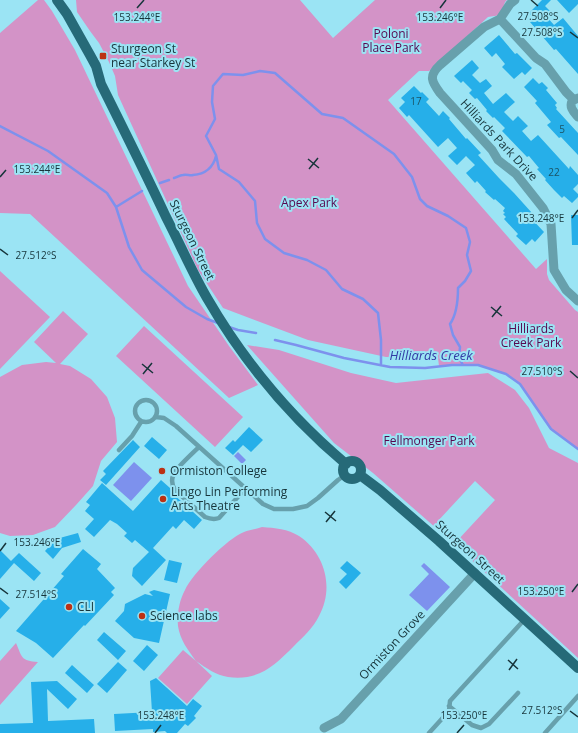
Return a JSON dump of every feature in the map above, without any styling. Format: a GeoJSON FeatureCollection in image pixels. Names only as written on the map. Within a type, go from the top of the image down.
{"type":"FeatureCollection","features":[{"type":"Feature","properties":{"kind":"main road","name":"Sturgeon Street"},"geometry":{"type":"LineString","coordinates":[[57,0],[67,14],[96,66],[101,84],[207,298],[256,370],[316,438],[346,464]]}},
{"type":"Feature","properties":{"kind":"main road"},"geometry":{"type":"LineString","coordinates":[[351,461],[357,462],[361,466],[360,475],[355,478],[352,479],[345,475],[343,469],[346,464],[351,461]]}},
{"type":"Feature","properties":{"kind":"main road","name":"Sturgeon Street"},"geometry":{"type":"LineString","coordinates":[[360,475],[433,535],[578,668]]}},
{"type":"Feature","properties":{"kind":"street","name":"Hilliards Park Drive"},"geometry":{"type":"LineString","coordinates":[[515,0],[510,4],[500,19],[484,27],[434,71],[432,79],[440,93],[492,150],[498,160],[516,174],[543,208],[551,224],[554,270],[566,290],[578,301]]}},
{"type":"Feature","properties":{"kind":"street"},"geometry":{"type":"LineString","coordinates":[[500,19],[536,58],[545,64],[576,99],[571,104],[571,108],[578,117]]}},
{"type":"Feature","properties":{"kind":"street","name":"Ormiston Grove"},"geometry":{"type":"LineString","coordinates":[[324,728],[341,719],[475,573]]}},
{"type":"Feature","properties":{"kind":"lane"},"geometry":{"type":"LineString","coordinates":[[150,401],[156,406],[156,417],[149,422],[141,422],[136,417],[135,409],[139,402],[150,401]]}},
{"type":"Feature","properties":{"kind":"lane"},"geometry":{"type":"LineString","coordinates":[[156,417],[164,418],[176,426],[245,489],[263,504],[274,509],[293,509],[307,506],[345,475]]}},
{"type":"Feature","properties":{"kind":"lane"},"geometry":{"type":"LineString","coordinates":[[119,450],[132,436],[141,422]]}},
{"type":"Feature","properties":{"kind":"lane"},"geometry":{"type":"LineString","coordinates":[[199,447],[174,472],[172,486],[205,518],[219,518],[245,489]]}},
{"type":"Feature","properties":{"kind":"lane"},"geometry":{"type":"LineString","coordinates":[[429,733],[448,711],[450,701],[525,619]]}},
{"type":"Feature","properties":{"kind":"lane"},"geometry":{"type":"LineString","coordinates":[[450,706],[472,725],[481,728],[489,724],[518,693]]}},
{"type":"Feature","properties":{"kind":"lane"},"geometry":{"type":"LineString","coordinates":[[545,733],[578,696]]}},
{"type":"Feature","properties":{"kind":"green space"},"geometry":{"type":"Polygon","coordinates":[[[38,0],[44,0],[75,50],[188,286],[258,385],[229,398],[30,214],[0,213],[0,33],[38,0]]]}},
{"type":"Feature","properties":{"kind":"green space","name":"Apex Park"},"geometry":{"type":"Polygon","coordinates":[[[76,0],[300,0],[333,38],[375,0],[507,0],[501,15],[488,17],[429,71],[419,71],[388,100],[536,269],[547,259],[547,274],[549,280],[578,312],[578,449],[551,429],[520,384],[506,374],[478,365],[439,366],[438,358],[386,357],[308,340],[223,308],[198,270],[118,95],[115,76],[109,62],[99,43],[77,12],[76,0]]]}},
{"type":"Feature","properties":{"kind":"green space"},"geometry":{"type":"Polygon","coordinates":[[[0,271],[50,317],[0,369],[0,271]]]}},
{"type":"Feature","properties":{"kind":"green space"},"geometry":{"type":"Polygon","coordinates":[[[63,311],[88,334],[60,364],[70,366],[91,379],[107,397],[115,418],[117,442],[101,461],[93,486],[55,527],[33,535],[10,536],[0,533],[0,377],[22,365],[46,362],[56,363],[34,342],[63,311]]]}},
{"type":"Feature","properties":{"kind":"green space"},"geometry":{"type":"Polygon","coordinates":[[[144,326],[243,417],[215,447],[116,356],[144,326]]]}},
{"type":"Feature","properties":{"kind":"green space","name":"Fellmonger Park"},"geometry":{"type":"Polygon","coordinates":[[[247,345],[279,350],[351,373],[396,383],[488,373],[515,390],[529,408],[549,448],[578,463],[578,658],[444,535],[373,473],[334,443],[247,345]],[[475,481],[437,522],[457,541],[495,500],[475,481]]]}},
{"type":"Feature","properties":{"kind":"green space"},"geometry":{"type":"Polygon","coordinates":[[[262,527],[286,530],[299,536],[308,543],[316,552],[325,573],[326,595],[324,606],[317,620],[304,636],[273,666],[249,677],[239,678],[219,675],[196,661],[185,645],[181,636],[178,626],[179,608],[183,594],[189,583],[211,557],[237,536],[246,531],[262,527]]]}},
{"type":"Feature","properties":{"kind":"green space"},"geometry":{"type":"Polygon","coordinates":[[[16,643],[25,659],[28,661],[38,662],[0,705],[0,661],[16,643]]]}},
{"type":"Feature","properties":{"kind":"green space"},"geometry":{"type":"Polygon","coordinates":[[[183,650],[212,676],[187,704],[158,678],[183,650]]]}},
{"type":"Feature","properties":{"kind":"water"},"geometry":{"type":"Polygon","coordinates":[[[238,452],[246,460],[242,464],[234,456],[238,452]]]}},
{"type":"Feature","properties":{"kind":"water"},"geometry":{"type":"Polygon","coordinates":[[[134,462],[152,478],[131,501],[113,485],[134,462]]]}},
{"type":"Feature","properties":{"kind":"water"},"geometry":{"type":"Polygon","coordinates":[[[424,563],[450,587],[427,611],[409,595],[429,574],[421,566],[424,563]]]}},
{"type":"Feature","properties":{"kind":"building"},"geometry":{"type":"Polygon","coordinates":[[[542,0],[551,0],[545,6],[550,11],[546,16],[554,25],[563,18],[578,36],[578,74],[556,49],[554,50],[530,22],[534,17],[533,18],[529,13],[542,0]]]}},
{"type":"Feature","properties":{"kind":"building"},"geometry":{"type":"Polygon","coordinates":[[[557,0],[578,0],[578,4],[569,13],[557,0]]]}},
{"type":"Feature","properties":{"kind":"building"},"geometry":{"type":"Polygon","coordinates":[[[499,35],[515,54],[517,53],[532,68],[525,75],[522,72],[514,79],[502,67],[505,64],[496,53],[492,57],[484,48],[499,35]]]}},
{"type":"Feature","properties":{"kind":"building"},"geometry":{"type":"Polygon","coordinates":[[[472,60],[479,68],[472,75],[480,83],[486,79],[492,86],[484,93],[493,104],[506,93],[515,102],[504,112],[513,121],[518,116],[528,126],[522,131],[531,141],[538,135],[569,169],[570,166],[578,175],[578,184],[573,189],[578,194],[578,197],[572,203],[564,196],[562,198],[554,190],[545,180],[546,179],[537,169],[539,168],[529,156],[527,157],[502,131],[505,128],[486,111],[487,110],[477,98],[475,99],[469,93],[472,90],[463,81],[461,83],[454,76],[472,60]]]}},
{"type":"Feature","properties":{"kind":"building"},"geometry":{"type":"Polygon","coordinates":[[[533,78],[539,84],[542,82],[548,88],[546,90],[557,103],[555,105],[557,108],[556,109],[578,133],[578,155],[547,125],[551,122],[535,103],[537,101],[524,87],[533,78]]]}},
{"type":"Feature","properties":{"kind":"building"},"geometry":{"type":"Polygon","coordinates":[[[414,86],[429,99],[426,102],[439,116],[443,111],[450,118],[449,119],[466,139],[467,138],[481,153],[478,155],[532,213],[529,216],[544,232],[535,242],[532,239],[526,245],[516,236],[518,234],[504,219],[506,217],[503,214],[505,213],[503,211],[505,208],[485,192],[486,191],[477,181],[475,183],[466,173],[475,165],[466,156],[457,165],[448,156],[457,148],[448,138],[438,147],[409,115],[407,117],[399,108],[405,102],[401,98],[414,86]]]}},
{"type":"Feature","properties":{"kind":"building"},"geometry":{"type":"Polygon","coordinates":[[[571,215],[578,215],[578,245],[572,245],[571,215]]]}},
{"type":"Feature","properties":{"kind":"building"},"geometry":{"type":"Polygon","coordinates":[[[249,427],[263,440],[251,452],[243,445],[233,455],[225,448],[233,440],[235,442],[249,427]]]}},
{"type":"Feature","properties":{"kind":"building"},"geometry":{"type":"Polygon","coordinates":[[[152,437],[167,450],[159,459],[144,446],[152,437]]]}},
{"type":"Feature","properties":{"kind":"building"},"geometry":{"type":"Polygon","coordinates":[[[133,440],[140,447],[106,485],[100,480],[106,474],[103,471],[133,440]]]}},
{"type":"Feature","properties":{"kind":"building"},"geometry":{"type":"Polygon","coordinates":[[[161,480],[170,488],[172,493],[202,520],[194,529],[184,520],[176,529],[173,526],[153,548],[166,560],[142,586],[132,576],[133,568],[149,552],[135,540],[132,543],[124,536],[127,533],[110,520],[94,537],[85,529],[94,519],[85,511],[90,505],[86,502],[102,483],[133,511],[161,480]]]}},
{"type":"Feature","properties":{"kind":"building"},"geometry":{"type":"Polygon","coordinates":[[[78,533],[81,542],[62,548],[53,559],[45,551],[56,539],[78,533]]]}},
{"type":"Feature","properties":{"kind":"building","name":"CLI"},"geometry":{"type":"Polygon","coordinates":[[[83,549],[101,564],[97,569],[115,588],[111,592],[114,595],[53,658],[36,643],[16,631],[64,576],[61,574],[83,549]]]}},
{"type":"Feature","properties":{"kind":"building"},"geometry":{"type":"Polygon","coordinates":[[[0,550],[11,561],[19,553],[41,573],[34,581],[14,563],[0,579],[0,550]]]}},
{"type":"Feature","properties":{"kind":"building"},"geometry":{"type":"Polygon","coordinates":[[[169,560],[182,563],[177,583],[164,580],[169,560]]]}},
{"type":"Feature","properties":{"kind":"building"},"geometry":{"type":"Polygon","coordinates":[[[347,561],[361,573],[346,589],[339,582],[347,574],[340,568],[347,561]]]}},
{"type":"Feature","properties":{"kind":"building","name":"Science labs"},"geometry":{"type":"Polygon","coordinates":[[[154,590],[170,594],[159,643],[134,638],[115,621],[124,611],[125,604],[145,594],[153,596],[149,592],[154,590]]]}},
{"type":"Feature","properties":{"kind":"building"},"geometry":{"type":"Polygon","coordinates":[[[0,599],[10,608],[0,619],[0,599]]]}},
{"type":"Feature","properties":{"kind":"building"},"geometry":{"type":"Polygon","coordinates":[[[104,632],[126,651],[118,660],[97,640],[104,632]]]}},
{"type":"Feature","properties":{"kind":"building"},"geometry":{"type":"Polygon","coordinates":[[[147,645],[158,655],[144,671],[133,661],[147,645]]]}},
{"type":"Feature","properties":{"kind":"building"},"geometry":{"type":"Polygon","coordinates":[[[118,662],[127,670],[107,693],[97,684],[118,662]]]}},
{"type":"Feature","properties":{"kind":"building"},"geometry":{"type":"Polygon","coordinates":[[[72,665],[94,685],[87,693],[65,673],[72,665]]]}},
{"type":"Feature","properties":{"kind":"building"},"geometry":{"type":"Polygon","coordinates":[[[156,678],[187,706],[193,699],[202,706],[194,716],[196,718],[188,726],[185,724],[177,733],[167,733],[165,731],[153,732],[153,729],[115,731],[114,714],[152,712],[150,681],[156,678]]]}},
{"type":"Feature","properties":{"kind":"building"},"geometry":{"type":"Polygon","coordinates":[[[57,681],[77,699],[68,709],[47,689],[48,721],[94,719],[95,733],[0,733],[0,724],[33,723],[31,682],[57,681]]]}},
{"type":"Feature","properties":{"kind":"waterway"},"geometry":{"type":"LineString","coordinates":[[381,365],[381,340],[378,313],[363,299],[342,289],[326,270],[307,260],[284,253],[265,239],[257,223],[255,201],[239,182],[219,169],[216,155],[206,136],[215,119],[212,102],[213,86],[223,74],[243,75],[260,71],[275,73],[322,114],[343,118],[394,154],[412,177],[420,199],[427,206],[448,216],[466,228],[470,242],[467,255],[471,271],[465,281],[458,288],[456,311],[450,324],[453,335],[460,347],[459,358],[463,365]]}},
{"type":"Feature","properties":{"kind":"waterway","name":"Hilliards Creek"},"geometry":{"type":"LineString","coordinates":[[0,126],[48,151],[107,193],[116,207],[129,247],[142,270],[186,307],[207,319],[218,323]]}},
{"type":"Feature","properties":{"kind":"waterway"},"geometry":{"type":"LineString","coordinates":[[174,178],[182,175],[192,175],[205,172],[211,167],[216,156]]}},
{"type":"Feature","properties":{"kind":"waterway"},"geometry":{"type":"LineString","coordinates":[[160,183],[169,180]]}},
{"type":"Feature","properties":{"kind":"waterway"},"geometry":{"type":"LineString","coordinates":[[116,207],[142,191]]}},
{"type":"Feature","properties":{"kind":"waterway","name":"Hilliards Creek"},"geometry":{"type":"LineString","coordinates":[[229,327],[256,333]]}},
{"type":"Feature","properties":{"kind":"waterway","name":"Hilliards Creek"},"geometry":{"type":"LineString","coordinates":[[275,340],[344,358],[390,367],[425,368],[452,365],[478,365],[506,374],[520,384],[551,429],[578,449]]}},
{"type":"Feature","properties":{"kind":"place","name":"Sturgeon St near Starkey St"},"geometry":{"type":"Point","coordinates":[103,56]}},
{"type":"Feature","properties":{"kind":"place","name":"Ormiston College"},"geometry":{"type":"Point","coordinates":[162,471]}},
{"type":"Feature","properties":{"kind":"place","name":"Lingo Lin Performing Arts Theatre"},"geometry":{"type":"Point","coordinates":[163,499]}},
{"type":"Feature","properties":{"kind":"place","name":"CLI"},"geometry":{"type":"Point","coordinates":[69,607]}},
{"type":"Feature","properties":{"kind":"place","name":"Science labs"},"geometry":{"type":"Point","coordinates":[142,616]}},
{"type":"Feature","properties":{"kind":"park label","name":"Poloni Place Park"},"geometry":{"type":"Point","coordinates":[391,41]}},
{"type":"Feature","properties":{"kind":"park label","name":"Hilliards Creek Park"},"geometry":{"type":"Point","coordinates":[531,336]}}]}
